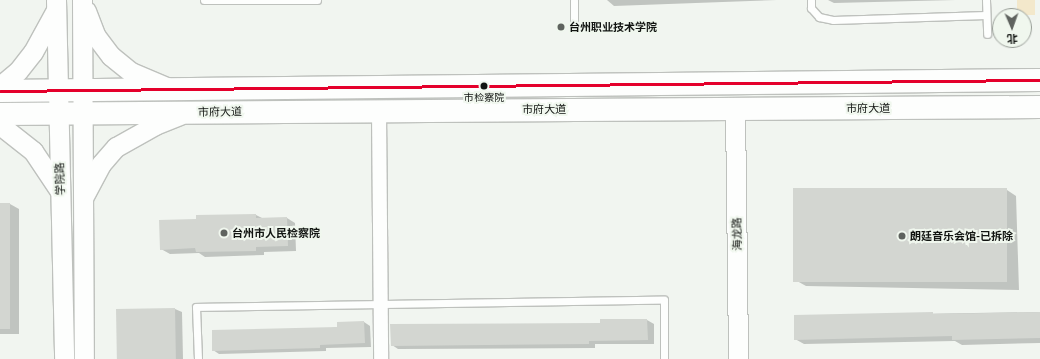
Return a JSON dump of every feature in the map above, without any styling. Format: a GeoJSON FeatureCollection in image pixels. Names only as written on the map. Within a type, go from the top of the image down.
{"type":"FeatureCollection","features":[{"type":"Feature","properties":{"kind":"main road"},"geometry":{"type":"LineString","coordinates":[[83,0],[87,18],[111,56],[131,72],[172,89]]}},
{"type":"Feature","properties":{"kind":"main road","name":"学院路"},"geometry":{"type":"LineString","coordinates":[[83,0],[81,203],[84,359]]}},
{"type":"Feature","properties":{"kind":"main road"},"geometry":{"type":"LineString","coordinates":[[0,86],[18,71],[33,52],[56,4]]}},
{"type":"Feature","properties":{"kind":"main road","name":"学院路"},"geometry":{"type":"LineString","coordinates":[[56,4],[64,359]]}},
{"type":"Feature","properties":{"kind":"main road","name":"市府大道"},"geometry":{"type":"LineString","coordinates":[[0,91],[1040,80]]}},
{"type":"Feature","properties":{"kind":"main road","name":"市府大道"},"geometry":{"type":"LineString","coordinates":[[0,114],[378,110],[1040,107]]}},
{"type":"Feature","properties":{"kind":"main road","name":"海龙路"},"geometry":{"type":"LineString","coordinates":[[735,108],[738,359]]}},
{"type":"Feature","properties":{"kind":"main road"},"geometry":{"type":"LineString","coordinates":[[81,203],[101,164],[116,147],[155,125],[186,112]]}},
{"type":"Feature","properties":{"kind":"main road"},"geometry":{"type":"LineString","coordinates":[[0,125],[33,151],[61,193]]}},
{"type":"Feature","properties":{"kind":"street"},"geometry":{"type":"LineString","coordinates":[[378,110],[380,359]]}},
{"type":"Feature","properties":{"kind":"lane"},"geometry":{"type":"LineString","coordinates":[[204,0],[317,0]]}},
{"type":"Feature","properties":{"kind":"lane"},"geometry":{"type":"LineString","coordinates":[[574,0],[574,28]]}},
{"type":"Feature","properties":{"kind":"lane"},"geometry":{"type":"LineString","coordinates":[[811,0],[811,8],[819,17],[833,20],[986,15]]}},
{"type":"Feature","properties":{"kind":"lane"},"geometry":{"type":"LineString","coordinates":[[986,0],[987,34]]}},
{"type":"Feature","properties":{"kind":"lane"},"geometry":{"type":"LineString","coordinates":[[198,359],[196,307],[664,300],[664,359]]}},
{"type":"Feature","properties":{"kind":"shaded area"},"geometry":{"type":"Polygon","coordinates":[[[1017,0],[1035,0],[1035,15],[1032,15],[1032,8],[1017,8],[1017,0]]]}},
{"type":"Feature","properties":{"kind":"building","name":"朗廷音乐会馆-已拆除"},"geometry":{"type":"Polygon","coordinates":[[[793,188],[1007,188],[1007,282],[793,282],[793,188]]]}},
{"type":"Feature","properties":{"kind":"building"},"geometry":{"type":"Polygon","coordinates":[[[0,203],[10,203],[10,329],[0,329],[0,203]]]}},
{"type":"Feature","properties":{"kind":"building","name":"台州市人民检察院"},"geometry":{"type":"Polygon","coordinates":[[[256,214],[256,218],[287,217],[288,246],[256,247],[256,251],[196,252],[195,248],[160,250],[159,220],[196,219],[196,215],[256,214]]]}},
{"type":"Feature","properties":{"kind":"building"},"geometry":{"type":"Polygon","coordinates":[[[175,308],[176,359],[117,359],[116,309],[175,308]]]}},
{"type":"Feature","properties":{"kind":"building"},"geometry":{"type":"Polygon","coordinates":[[[933,312],[933,314],[1040,312],[1040,338],[952,340],[952,336],[794,340],[794,315],[933,312]]]}},
{"type":"Feature","properties":{"kind":"building"},"geometry":{"type":"Polygon","coordinates":[[[600,319],[647,319],[648,340],[589,341],[589,344],[391,346],[390,324],[600,323],[600,319]]]}},
{"type":"Feature","properties":{"kind":"building"},"geometry":{"type":"Polygon","coordinates":[[[364,321],[365,343],[320,345],[320,348],[212,351],[212,330],[337,327],[337,322],[364,321]]]}},
{"type":"Feature","properties":{"kind":"transit line"},"geometry":{"type":"LineString","coordinates":[[0,91],[1040,80]]}},
{"type":"Feature","properties":{"kind":"place","name":"台州职业技术学院"},"geometry":{"type":"Point","coordinates":[561,27]}},
{"type":"Feature","properties":{"kind":"place","name":"市检察院"},"geometry":{"type":"Point","coordinates":[484,86]}},
{"type":"Feature","properties":{"kind":"place","name":"台州市人民检察院"},"geometry":{"type":"Point","coordinates":[224,233]}},
{"type":"Feature","properties":{"kind":"place","name":"朗廷音乐会馆-已拆除"},"geometry":{"type":"Point","coordinates":[902,236]}}]}
